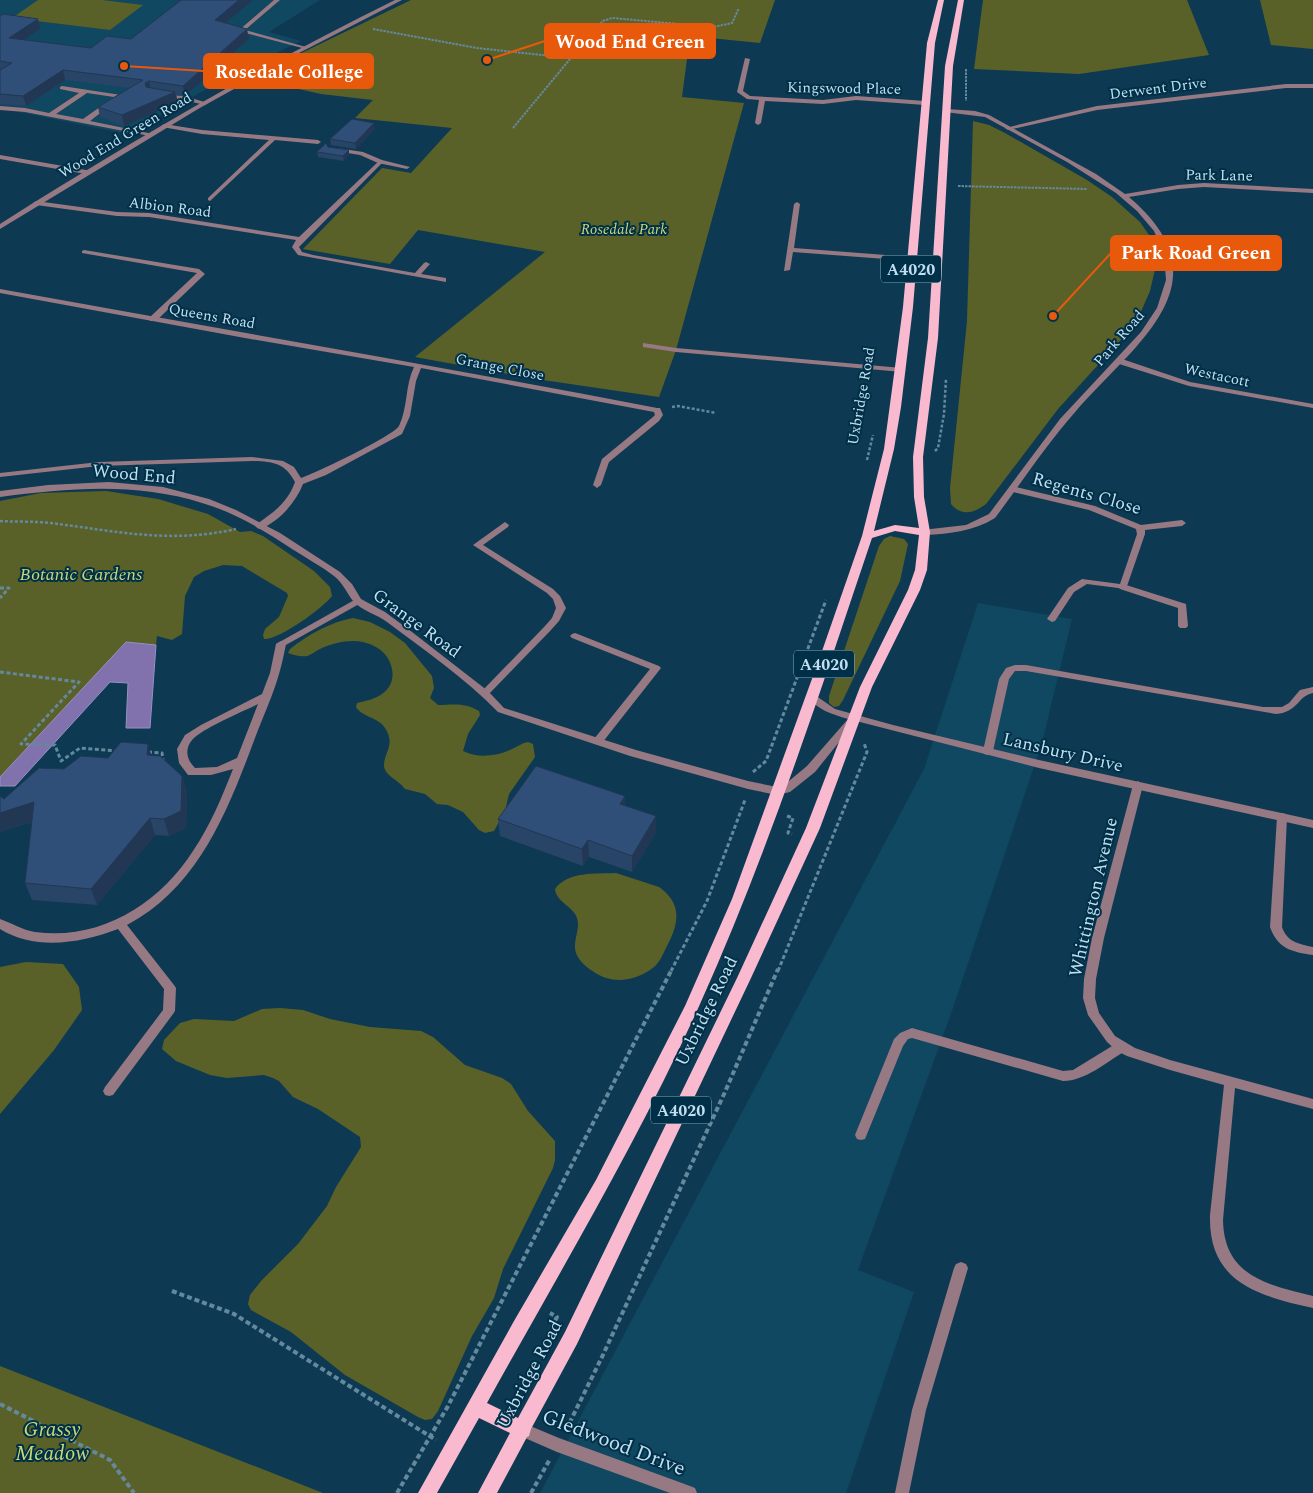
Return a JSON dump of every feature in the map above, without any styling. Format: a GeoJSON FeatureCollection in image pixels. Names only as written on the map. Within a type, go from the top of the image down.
{"type":"FeatureCollection","features":[{"type":"Feature","properties":{"kind":"main road","name":"Uxbridge Road"},"geometry":{"type":"LineString","coordinates":[[427,1493],[602,1185],[692,1006],[739,899],[812,696],[867,536],[888,449],[902,370],[931,43],[942,0]]}},
{"type":"Feature","properties":{"kind":"main road","name":"Uxbridge Road"},"geometry":{"type":"LineString","coordinates":[[487,1493],[523,1430],[629,1221],[744,978],[813,828],[866,687],[914,590],[924,555],[925,532],[919,497],[918,457],[933,338],[951,46],[961,0]]}},
{"type":"Feature","properties":{"kind":"main road"},"geometry":{"type":"LineString","coordinates":[[867,536],[895,528],[925,532]]}},
{"type":"Feature","properties":{"kind":"main road"},"geometry":{"type":"LineString","coordinates":[[475,1407],[523,1430]]}},
{"type":"Feature","properties":{"kind":"street"},"geometry":{"type":"LineString","coordinates":[[277,0],[241,31],[304,48]]}},
{"type":"Feature","properties":{"kind":"street","name":"Wood End Green Road"},"geometry":{"type":"LineString","coordinates":[[0,227],[86,172],[164,126],[304,48],[399,0]]}},
{"type":"Feature","properties":{"kind":"street","name":"Kingswood Place"},"geometry":{"type":"LineString","coordinates":[[747,59],[740,92],[749,98],[823,102],[856,98],[925,103]]}},
{"type":"Feature","properties":{"kind":"street","name":"Derwent Drive"},"geometry":{"type":"LineString","coordinates":[[1008,128],[1097,108],[1286,86],[1313,86]]}},
{"type":"Feature","properties":{"kind":"street"},"geometry":{"type":"LineString","coordinates":[[62,88],[119,96],[85,121]]}},
{"type":"Feature","properties":{"kind":"street"},"geometry":{"type":"LineString","coordinates":[[50,115],[85,92]]}},
{"type":"Feature","properties":{"kind":"street"},"geometry":{"type":"LineString","coordinates":[[159,96],[184,98],[205,103]]}},
{"type":"Feature","properties":{"kind":"street","name":"Kingswood Place"},"geometry":{"type":"LineString","coordinates":[[758,123],[762,98]]}},
{"type":"Feature","properties":{"kind":"street"},"geometry":{"type":"LineString","coordinates":[[0,108],[85,121],[150,134]]}},
{"type":"Feature","properties":{"kind":"street","name":"Park Road"},"geometry":{"type":"LineString","coordinates":[[925,532],[948,531],[982,523],[992,516],[1074,407],[1148,328],[1161,309],[1167,293],[1169,277],[1166,253],[1158,233],[1143,214],[1118,190],[1081,166],[982,114],[946,111]]}},
{"type":"Feature","properties":{"kind":"street"},"geometry":{"type":"LineString","coordinates":[[164,126],[202,132],[318,142]]}},
{"type":"Feature","properties":{"kind":"street"},"geometry":{"type":"LineString","coordinates":[[210,199],[274,138]]}},
{"type":"Feature","properties":{"kind":"street"},"geometry":{"type":"LineString","coordinates":[[331,149],[361,154],[380,162],[407,167]]}},
{"type":"Feature","properties":{"kind":"street"},"geometry":{"type":"LineString","coordinates":[[0,157],[86,172]]}},
{"type":"Feature","properties":{"kind":"street"},"geometry":{"type":"LineString","coordinates":[[380,162],[295,247],[300,254],[443,280]]}},
{"type":"Feature","properties":{"kind":"street","name":"Park Lane"},"geometry":{"type":"LineString","coordinates":[[1125,196],[1178,187],[1204,185],[1313,191]]}},
{"type":"Feature","properties":{"kind":"street","name":"Albion Road"},"geometry":{"type":"LineString","coordinates":[[36,204],[117,214],[150,215],[301,239]]}},
{"type":"Feature","properties":{"kind":"street"},"geometry":{"type":"LineString","coordinates":[[786,270],[797,204]]}},
{"type":"Feature","properties":{"kind":"street"},"geometry":{"type":"LineString","coordinates":[[790,250],[912,259]]}},
{"type":"Feature","properties":{"kind":"street"},"geometry":{"type":"LineString","coordinates":[[84,252],[199,271],[201,274],[153,320]]}},
{"type":"Feature","properties":{"kind":"street"},"geometry":{"type":"LineString","coordinates":[[417,275],[426,264]]}},
{"type":"Feature","properties":{"kind":"street","name":"Queens Road"},"geometry":{"type":"LineString","coordinates":[[0,291],[153,320],[419,365]]}},
{"type":"Feature","properties":{"kind":"street"},"geometry":{"type":"LineString","coordinates":[[646,345],[696,352],[902,370]]}},
{"type":"Feature","properties":{"kind":"street","name":"Westacott"},"geometry":{"type":"LineString","coordinates":[[1119,361],[1189,384],[1313,406]]}},
{"type":"Feature","properties":{"kind":"street"},"geometry":{"type":"LineString","coordinates":[[299,482],[324,473],[399,432],[405,422],[414,376],[419,365]]}},
{"type":"Feature","properties":{"kind":"street","name":"Grange Close"},"geometry":{"type":"LineString","coordinates":[[419,365],[657,410]]}},
{"type":"Feature","properties":{"kind":"street"},"geometry":{"type":"LineString","coordinates":[[598,484],[605,462],[656,420],[659,415],[657,410]]}},
{"type":"Feature","properties":{"kind":"street"},"geometry":{"type":"LineString","coordinates":[[0,475],[99,464],[265,460],[276,461],[290,466],[299,482],[296,494],[284,509],[256,524]]}},
{"type":"Feature","properties":{"kind":"street","name":"Wood End"},"geometry":{"type":"LineString","coordinates":[[0,494],[80,485],[163,490],[206,501],[256,524]]}},
{"type":"Feature","properties":{"kind":"street","name":"Regents Close"},"geometry":{"type":"LineString","coordinates":[[1012,489],[1092,508],[1140,528],[1182,523]]}},
{"type":"Feature","properties":{"kind":"street","name":"Grange Road"},"geometry":{"type":"LineString","coordinates":[[256,524],[294,545],[336,574],[349,586],[358,601],[382,614],[484,693],[501,710],[643,756],[777,791]]}},
{"type":"Feature","properties":{"kind":"street"},"geometry":{"type":"LineString","coordinates":[[484,693],[548,628],[556,619],[561,608],[550,591],[477,545],[506,524]]}},
{"type":"Feature","properties":{"kind":"street"},"geometry":{"type":"LineString","coordinates":[[1123,587],[1141,534],[1140,528]]}},
{"type":"Feature","properties":{"kind":"street"},"geometry":{"type":"LineString","coordinates":[[1052,619],[1071,590],[1078,584],[1092,581],[1123,587],[1183,606],[1183,626]]}},
{"type":"Feature","properties":{"kind":"street"},"geometry":{"type":"LineString","coordinates":[[0,923],[24,935],[60,938],[98,933],[120,924],[154,902],[192,859],[207,838],[275,673],[281,644],[358,601]]}},
{"type":"Feature","properties":{"kind":"street"},"geometry":{"type":"LineString","coordinates":[[575,636],[656,668],[598,741]]}},
{"type":"Feature","properties":{"kind":"street"},"geometry":{"type":"LineString","coordinates":[[988,752],[1004,679],[1008,669],[1012,667],[1276,712],[1292,705],[1302,692],[1313,690]]}},
{"type":"Feature","properties":{"kind":"street"},"geometry":{"type":"LineString","coordinates":[[240,761],[225,770],[208,773],[192,772],[184,763],[182,749],[188,737],[266,696]]}},
{"type":"Feature","properties":{"kind":"street","name":"Lansbury Drive"},"geometry":{"type":"LineString","coordinates":[[812,696],[824,707],[854,717],[988,752],[1313,824]]}},
{"type":"Feature","properties":{"kind":"street"},"geometry":{"type":"LineString","coordinates":[[777,791],[786,789],[797,782],[811,769],[854,717]]}},
{"type":"Feature","properties":{"kind":"street","name":"Whittington Avenue"},"geometry":{"type":"LineString","coordinates":[[1138,785],[1098,938],[1090,979],[1089,998],[1094,1015],[1102,1028],[1121,1047],[1170,1065],[1313,1104]]}},
{"type":"Feature","properties":{"kind":"street"},"geometry":{"type":"LineString","coordinates":[[1282,817],[1276,927],[1281,940],[1287,944],[1313,951]]}},
{"type":"Feature","properties":{"kind":"street"},"geometry":{"type":"LineString","coordinates":[[109,1091],[169,1010],[170,988],[120,924]]}},
{"type":"Feature","properties":{"kind":"street"},"geometry":{"type":"LineString","coordinates":[[861,1135],[898,1043],[904,1036],[912,1033],[1063,1076],[1077,1074],[1121,1047]]}},
{"type":"Feature","properties":{"kind":"street"},"geometry":{"type":"LineString","coordinates":[[1230,1081],[1216,1225],[1218,1239],[1224,1254],[1232,1266],[1252,1284],[1265,1290],[1313,1302]]}},
{"type":"Feature","properties":{"kind":"street"},"geometry":{"type":"LineString","coordinates":[[902,1493],[919,1410],[961,1268]]}},
{"type":"Feature","properties":{"kind":"street","name":"Gledwood Drive"},"geometry":{"type":"LineString","coordinates":[[523,1430],[558,1445],[690,1493]]}},
{"type":"Feature","properties":{"kind":"path"},"geometry":{"type":"LineString","coordinates":[[513,128],[603,20],[612,18],[718,26],[732,23],[738,8]]}},
{"type":"Feature","properties":{"kind":"path"},"geometry":{"type":"LineString","coordinates":[[350,25],[477,48],[570,58]]}},
{"type":"Feature","properties":{"kind":"path"},"geometry":{"type":"LineString","coordinates":[[958,186],[1118,190]]}},
{"type":"Feature","properties":{"kind":"path"},"geometry":{"type":"LineString","coordinates":[[657,410],[678,406],[716,413]]}},
{"type":"Feature","properties":{"kind":"path","name":"Uxbridge Road"},"geometry":{"type":"LineString","coordinates":[[867,461],[873,433]]}},
{"type":"Feature","properties":{"kind":"path"},"geometry":{"type":"LineString","coordinates":[[0,521],[48,523],[131,536],[159,537],[213,534],[256,524]]}},
{"type":"Feature","properties":{"kind":"path"},"geometry":{"type":"LineString","coordinates":[[0,588],[9,588],[0,598]]}},
{"type":"Feature","properties":{"kind":"path"},"geometry":{"type":"LineString","coordinates":[[751,777],[754,770],[766,761],[829,592]]}},
{"type":"Feature","properties":{"kind":"path"},"geometry":{"type":"LineString","coordinates":[[0,672],[79,682],[21,744],[55,745],[61,761],[80,748],[123,751]]}},
{"type":"Feature","properties":{"kind":"path"},"geometry":{"type":"LineString","coordinates":[[142,752],[162,753],[163,761],[167,768]]}},
{"type":"Feature","properties":{"kind":"path"},"geometry":{"type":"LineString","coordinates":[[572,1416],[602,1357],[729,1084],[867,752]]}},
{"type":"Feature","properties":{"kind":"path"},"geometry":{"type":"LineString","coordinates":[[397,1493],[448,1406],[707,901],[745,804],[744,794]]}},
{"type":"Feature","properties":{"kind":"path"},"geometry":{"type":"LineString","coordinates":[[786,816],[793,818],[788,833],[794,834]]}},
{"type":"Feature","properties":{"kind":"path"},"geometry":{"type":"LineString","coordinates":[[172,1291],[234,1314],[430,1437],[452,1448]]}},
{"type":"Feature","properties":{"kind":"path"},"geometry":{"type":"LineString","coordinates":[[547,1338],[557,1317],[548,1312]]}},
{"type":"Feature","properties":{"kind":"path"},"geometry":{"type":"LineString","coordinates":[[0,1404],[110,1460],[134,1493]]}},
{"type":"Feature","properties":{"kind":"path"},"geometry":{"type":"LineString","coordinates":[[530,1493],[547,1464]]}},
{"type":"Feature","properties":{"kind":"shaded area"},"geometry":{"type":"Polygon","coordinates":[[[0,0],[320,0],[269,32],[301,41],[233,74],[127,134],[0,108],[0,0]]]}},
{"type":"Feature","properties":{"kind":"shaded area"},"geometry":{"type":"Polygon","coordinates":[[[978,603],[1072,619],[1042,743],[953,1008],[858,1270],[914,1292],[846,1493],[540,1493],[924,769],[978,603]]]}},
{"type":"Feature","properties":{"kind":"shaded area"},"geometry":{"type":"Polygon","coordinates":[[[126,642],[156,645],[150,728],[126,728],[128,683],[110,682],[15,786],[0,786],[0,777],[126,642]]]}},
{"type":"Feature","properties":{"kind":"green space"},"geometry":{"type":"Polygon","coordinates":[[[38,0],[102,0],[143,5],[110,30],[12,18],[38,0]]]}},
{"type":"Feature","properties":{"kind":"green space","name":"Rosedale Park"},"geometry":{"type":"Polygon","coordinates":[[[411,0],[775,0],[760,43],[690,36],[682,97],[744,103],[676,350],[659,397],[536,379],[415,357],[545,252],[418,230],[390,264],[303,249],[382,168],[411,173],[452,128],[355,118],[373,100],[321,94],[250,78],[411,0]]]}},
{"type":"Feature","properties":{"kind":"green space"},"geometry":{"type":"Polygon","coordinates":[[[983,0],[1187,0],[1209,55],[1079,74],[974,69],[983,0]]]}},
{"type":"Feature","properties":{"kind":"green space"},"geometry":{"type":"Polygon","coordinates":[[[1260,0],[1313,0],[1313,49],[1271,45],[1260,0]]]}},
{"type":"Feature","properties":{"kind":"green space"},"geometry":{"type":"Polygon","coordinates":[[[973,121],[989,125],[1005,133],[1087,180],[1112,197],[1140,222],[1149,235],[1156,265],[1150,291],[1136,323],[1058,409],[986,504],[977,510],[964,512],[959,511],[951,504],[950,488],[967,321],[973,121]]]}},
{"type":"Feature","properties":{"kind":"green space","name":"Botanic Gardens"},"geometry":{"type":"Polygon","coordinates":[[[106,491],[158,499],[208,514],[240,532],[251,531],[263,536],[314,571],[330,587],[332,596],[320,608],[290,629],[271,638],[264,639],[265,629],[279,617],[288,596],[287,593],[242,566],[223,565],[204,571],[194,577],[185,596],[182,634],[172,640],[157,636],[156,645],[126,643],[0,777],[0,501],[41,493],[106,491]]]}},
{"type":"Feature","properties":{"kind":"green space"},"geometry":{"type":"Polygon","coordinates":[[[890,536],[904,539],[908,544],[900,581],[843,700],[839,706],[834,707],[829,703],[829,696],[879,546],[884,539],[890,536]]]}},
{"type":"Feature","properties":{"kind":"green space"},"geometry":{"type":"Polygon","coordinates":[[[353,618],[370,622],[390,632],[405,643],[432,676],[434,688],[430,698],[438,705],[463,705],[479,711],[480,715],[468,734],[463,751],[475,755],[488,756],[508,751],[526,742],[533,744],[535,757],[509,794],[505,811],[494,831],[485,833],[479,830],[463,812],[448,805],[437,804],[425,794],[405,789],[385,770],[384,761],[390,744],[388,734],[382,724],[362,713],[356,707],[357,703],[373,699],[382,694],[391,683],[392,669],[387,656],[382,651],[369,644],[348,641],[327,646],[307,656],[288,653],[290,649],[312,634],[336,623],[353,618]]]}},
{"type":"Feature","properties":{"kind":"green space"},"geometry":{"type":"Polygon","coordinates":[[[616,873],[659,887],[672,900],[676,915],[674,931],[658,963],[640,976],[624,980],[609,979],[601,976],[579,959],[575,949],[578,926],[577,918],[572,910],[561,901],[555,889],[567,879],[575,876],[616,873]]]}},
{"type":"Feature","properties":{"kind":"green space"},"geometry":{"type":"Polygon","coordinates":[[[26,962],[63,964],[79,987],[82,1010],[54,1050],[0,1114],[0,967],[26,962]]]}},
{"type":"Feature","properties":{"kind":"green space"},"geometry":{"type":"Polygon","coordinates":[[[262,1009],[303,1010],[330,1019],[370,1027],[421,1031],[433,1037],[465,1065],[502,1078],[511,1084],[528,1111],[555,1141],[553,1168],[503,1269],[494,1298],[472,1336],[438,1411],[432,1419],[425,1420],[418,1417],[345,1375],[291,1332],[251,1310],[248,1304],[250,1295],[261,1281],[298,1244],[327,1206],[336,1187],[361,1147],[360,1137],[318,1109],[293,1097],[279,1081],[273,1078],[264,1075],[227,1078],[210,1075],[176,1061],[162,1049],[164,1040],[180,1023],[194,1019],[234,1021],[262,1009]]]}},
{"type":"Feature","properties":{"kind":"green space","name":"Grassy Meadow"},"geometry":{"type":"Polygon","coordinates":[[[0,1366],[323,1493],[0,1493],[0,1366]]]}},
{"type":"Feature","properties":{"kind":"building"},"geometry":{"type":"Polygon","coordinates":[[[181,0],[239,0],[215,20],[247,29],[183,86],[149,81],[145,83],[146,87],[175,92],[122,115],[98,107],[143,80],[63,70],[23,96],[0,94],[0,70],[12,63],[0,61],[0,16],[3,14],[38,19],[9,38],[91,48],[107,36],[131,39],[181,0]]]}},
{"type":"Feature","properties":{"kind":"building"},"geometry":{"type":"Polygon","coordinates":[[[352,119],[374,123],[355,143],[330,139],[352,119]]]}},
{"type":"Feature","properties":{"kind":"building"},"geometry":{"type":"Polygon","coordinates":[[[326,143],[328,147],[349,150],[343,156],[317,152],[326,143]]]}},
{"type":"Feature","properties":{"kind":"building"},"geometry":{"type":"Polygon","coordinates":[[[121,742],[148,744],[147,755],[160,756],[182,776],[181,811],[164,819],[150,818],[91,889],[25,883],[34,802],[0,813],[0,796],[4,799],[39,768],[64,769],[81,756],[108,758],[121,742]]]}},
{"type":"Feature","properties":{"kind":"building"},"geometry":{"type":"Polygon","coordinates":[[[536,766],[625,796],[620,804],[656,816],[632,856],[588,840],[582,849],[498,819],[536,766]]]}},
{"type":"Feature","properties":{"kind":"place","name":"Wood End Green"},"geometry":{"type":"Point","coordinates":[487,60]}},
{"type":"Feature","properties":{"kind":"place","name":"Rosedale College"},"geometry":{"type":"Point","coordinates":[124,66]}},
{"type":"Feature","properties":{"kind":"place","name":"Park Road Green"},"geometry":{"type":"Point","coordinates":[1053,316]}}]}
